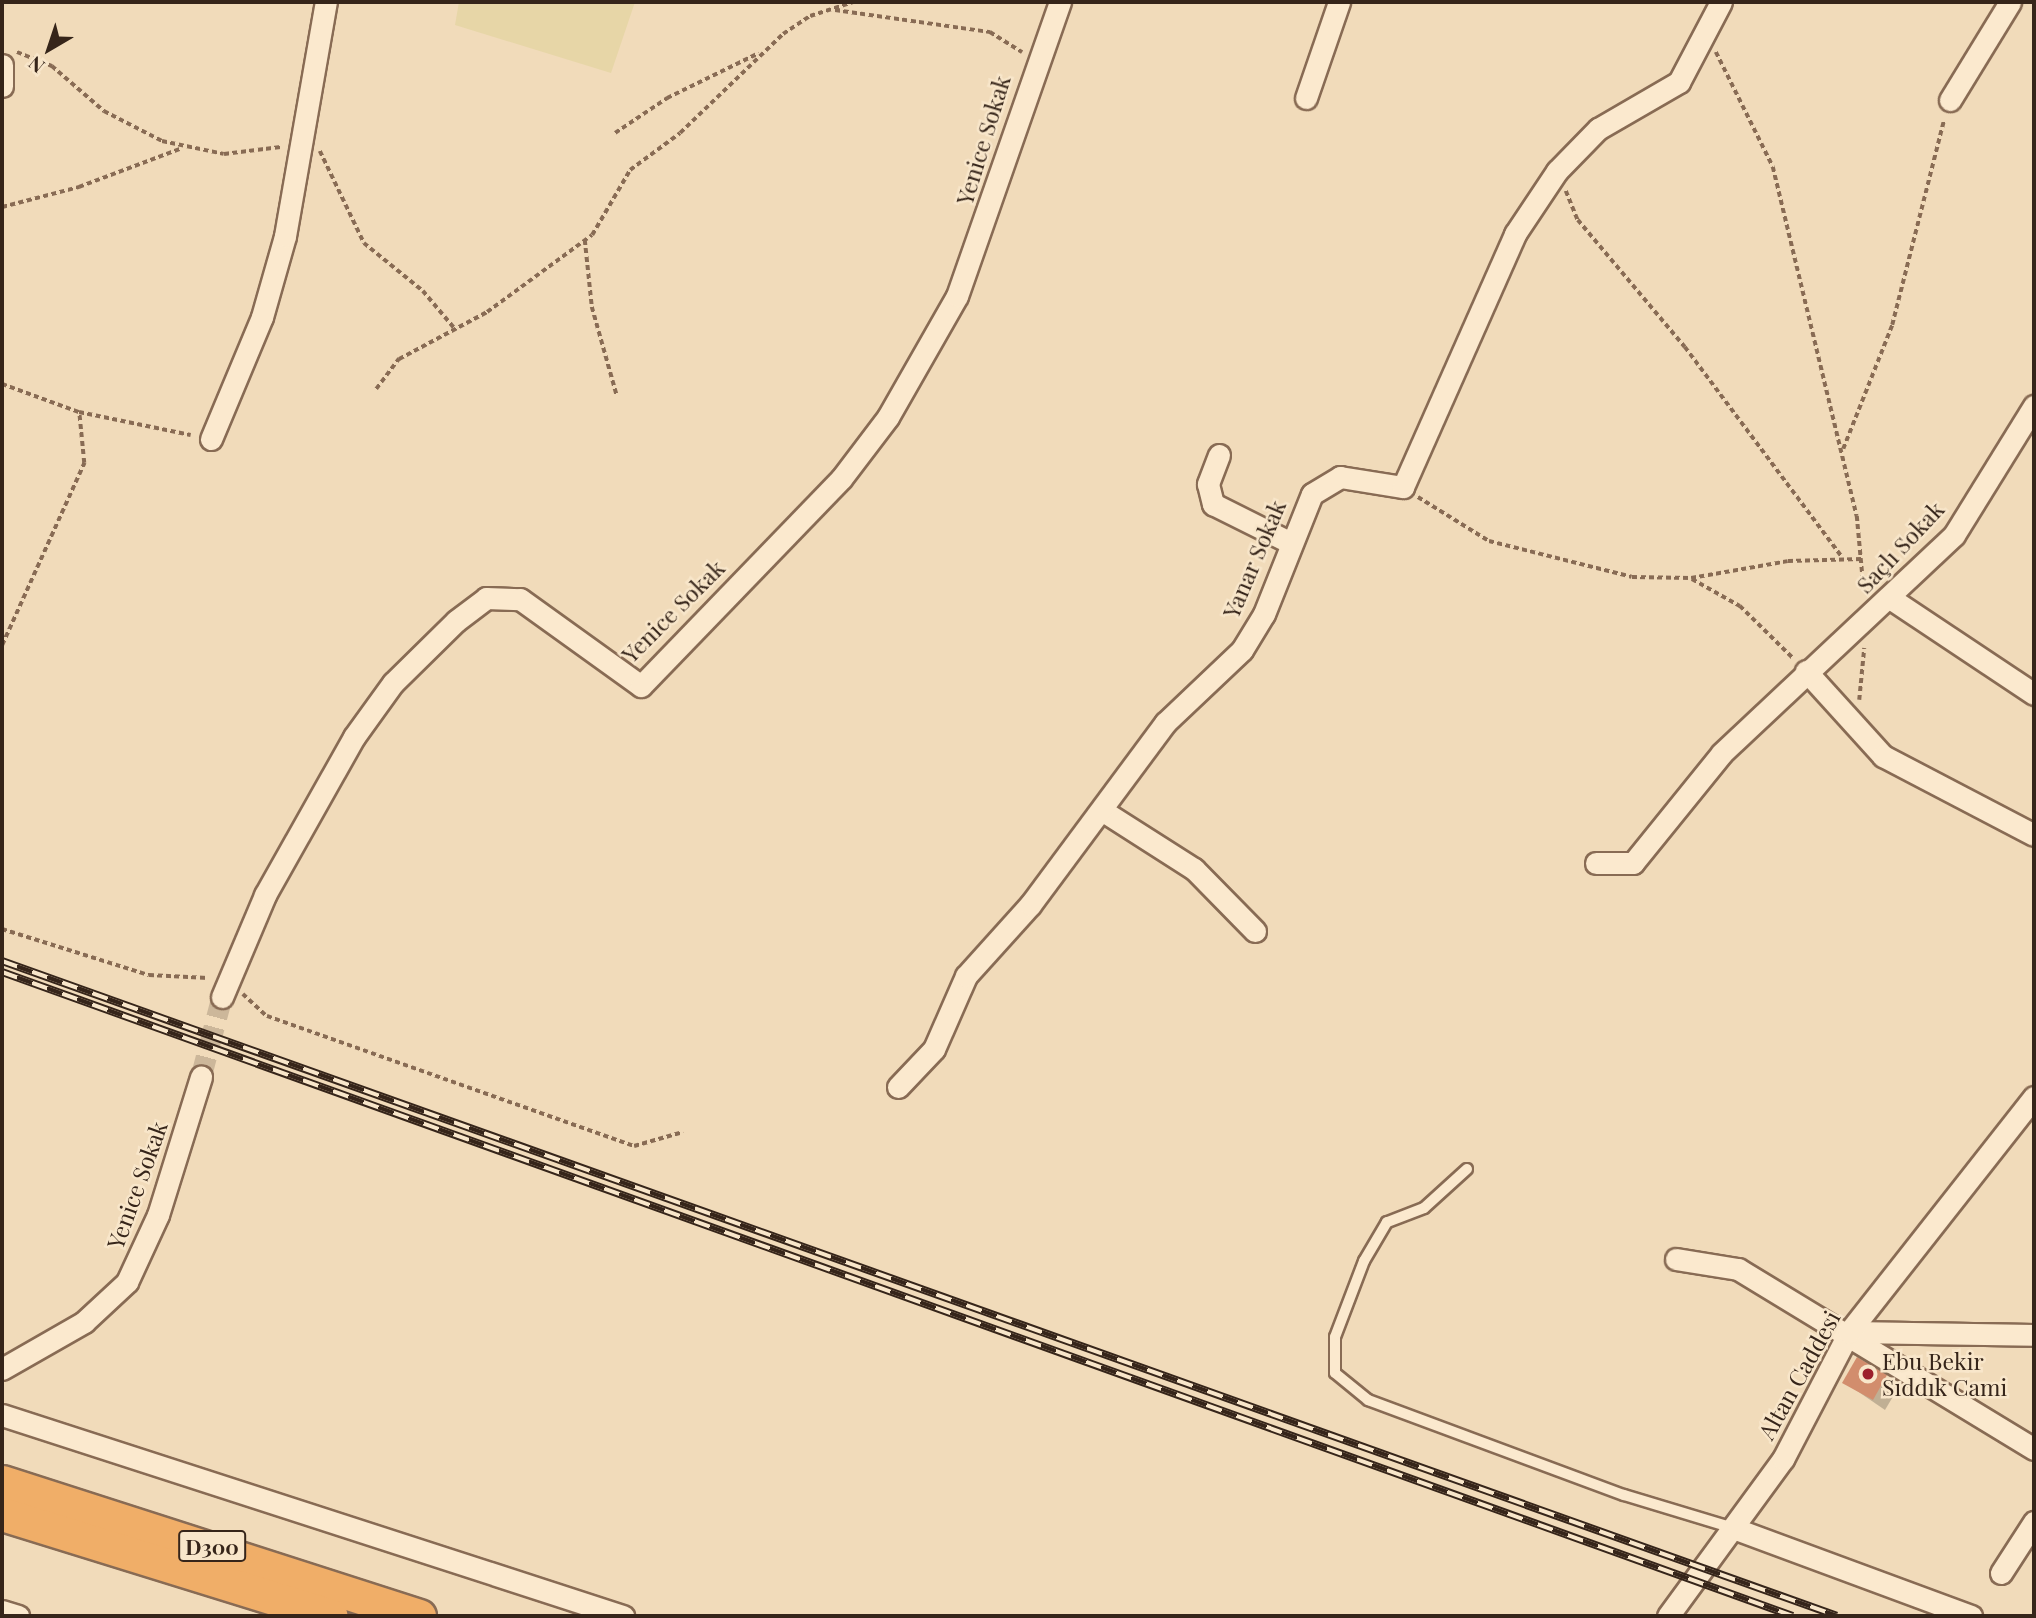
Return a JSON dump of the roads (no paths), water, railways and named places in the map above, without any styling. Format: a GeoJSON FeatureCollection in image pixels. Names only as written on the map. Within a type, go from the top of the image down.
{"type":"FeatureCollection","features":[{"type":"Feature","properties":{"kind":"highway","name":"D300"},"geometry":{"type":"LineString","coordinates":[[2,1482],[419,1616]]}},
{"type":"Feature","properties":{"kind":"highway","name":"D300"},"geometry":{"type":"LineString","coordinates":[[2,1514],[331,1616]]}},
{"type":"Feature","properties":{"kind":"street"},"geometry":{"type":"LineString","coordinates":[[211,439],[274,277],[304,134],[326,2]]}},
{"type":"Feature","properties":{"kind":"street","name":"Yenice Sokak"},"geometry":{"type":"LineString","coordinates":[[226,987],[282,861],[354,737],[393,683],[456,621],[486,598],[520,599],[641,686],[841,479],[888,417],[957,296],[1032,71],[1060,2]]}},
{"type":"Feature","properties":{"kind":"street"},"geometry":{"type":"LineString","coordinates":[[1306,98],[1339,2]]}},
{"type":"Feature","properties":{"kind":"street","name":"Yanar Sokak"},"geometry":{"type":"LineString","coordinates":[[898,1087],[934,1049],[966,976],[1103,811],[1165,723],[1242,650],[1264,614],[1306,502],[1325,482],[1340,477],[1403,487],[1515,234],[1557,171],[1598,129],[1673,87],[1707,35],[1721,2]]}},
{"type":"Feature","properties":{"kind":"street"},"geometry":{"type":"LineString","coordinates":[[1950,100],[2010,2]]}},
{"type":"Feature","properties":{"kind":"street"},"geometry":{"type":"LineString","coordinates":[[2,86],[8,58]]}},
{"type":"Feature","properties":{"kind":"street","name":"Saçlı Sokak"},"geometry":{"type":"LineString","coordinates":[[1596,863],[1633,863],[1689,788],[1806,671],[1865,622],[1954,535],[2034,406]]}},
{"type":"Feature","properties":{"kind":"street"},"geometry":{"type":"LineString","coordinates":[[1219,455],[1208,484],[1213,504],[1291,542]]}},
{"type":"Feature","properties":{"kind":"street"},"geometry":{"type":"LineString","coordinates":[[1890,598],[2034,694]]}},
{"type":"Feature","properties":{"kind":"street"},"geometry":{"type":"LineString","coordinates":[[1806,671],[1883,756],[2034,835]]}},
{"type":"Feature","properties":{"kind":"street"},"geometry":{"type":"LineString","coordinates":[[1103,811],[1194,869],[1255,931]]}},
{"type":"Feature","properties":{"kind":"street","name":"Yenice Sokak"},"geometry":{"type":"LineString","coordinates":[[2,1369],[92,1316],[127,1282],[158,1215],[201,1077]]}},
{"type":"Feature","properties":{"kind":"street","name":"Altan Caddesi"},"geometry":{"type":"LineString","coordinates":[[1668,1616],[1783,1459],[1849,1332],[2034,1097]]}},
{"type":"Feature","properties":{"kind":"street"},"geometry":{"type":"LineString","coordinates":[[1676,1259],[1738,1269],[1849,1332],[2034,1449]]}},
{"type":"Feature","properties":{"kind":"street"},"geometry":{"type":"LineString","coordinates":[[1849,1332],[2034,1335]]}},
{"type":"Feature","properties":{"kind":"street"},"geometry":{"type":"LineString","coordinates":[[2,1415],[623,1616]]}},
{"type":"Feature","properties":{"kind":"street"},"geometry":{"type":"LineString","coordinates":[[2001,1573],[2034,1522]]}},
{"type":"Feature","properties":{"kind":"street"},"geometry":{"type":"LineString","coordinates":[[1733,1528],[1971,1616]]}},
{"type":"Feature","properties":{"kind":"street"},"geometry":{"type":"LineString","coordinates":[[2,1611],[18,1616]]}},
{"type":"Feature","properties":{"kind":"lane"},"geometry":{"type":"LineString","coordinates":[[1467,1169],[1424,1208],[1387,1222],[1364,1261],[1335,1336],[1335,1373],[1368,1400],[1624,1495],[1733,1528]]}},
{"type":"Feature","properties":{"kind":"tunnel"},"geometry":{"type":"LineString","coordinates":[[201,1077],[222,997]]}},
{"type":"Feature","properties":{"kind":"railway"},"geometry":{"type":"LineString","coordinates":[[2,961],[1837,1616]]}},
{"type":"Feature","properties":{"kind":"railway"},"geometry":{"type":"LineString","coordinates":[[2,972],[1793,1616]]}},
{"type":"Feature","properties":{"kind":"place","name":"Ebu Bekir Sıddık Cami"},"geometry":{"type":"Point","coordinates":[1868,1374]}}]}
